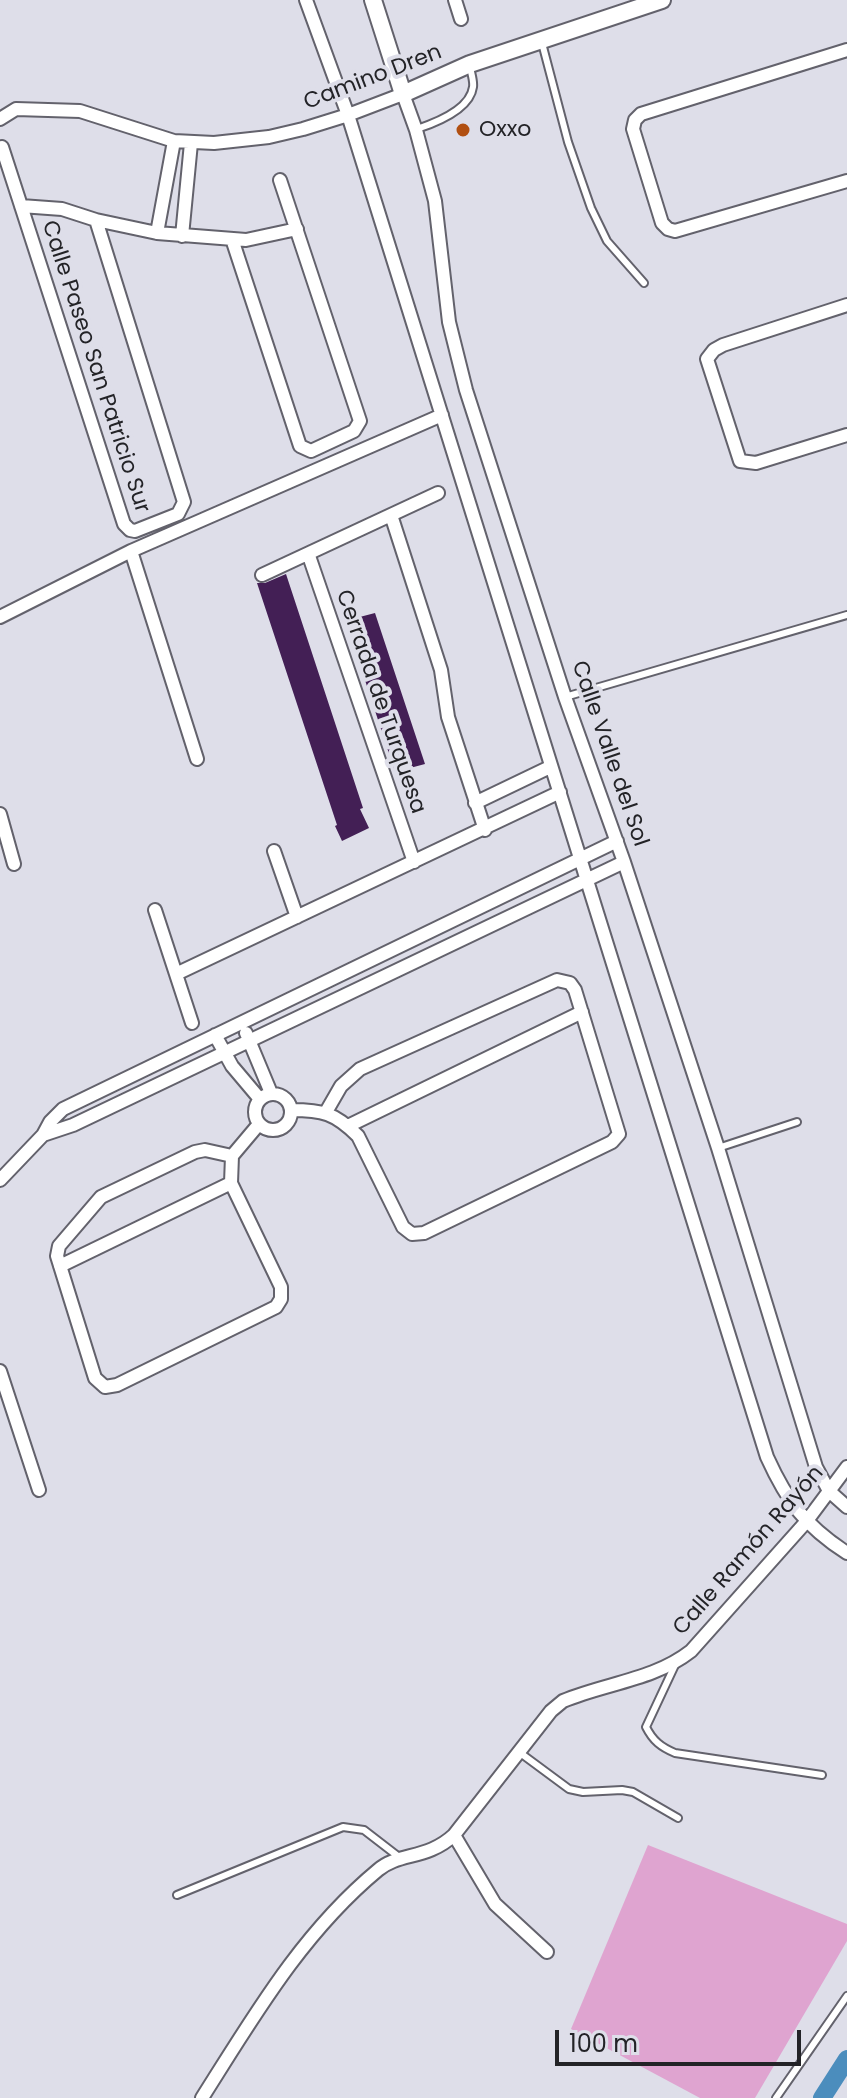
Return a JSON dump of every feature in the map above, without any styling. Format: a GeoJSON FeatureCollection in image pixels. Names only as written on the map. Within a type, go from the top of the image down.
{"type":"FeatureCollection","features":[{"type":"Feature","properties":{"kind":"street"},"geometry":{"type":"LineString","coordinates":[[306,0],[348,115],[767,1457],[779,1485],[806,1522],[847,1553]]}},
{"type":"Feature","properties":{"kind":"street","name":"Calle Valle del Sol"},"geometry":{"type":"LineString","coordinates":[[373,0],[416,130],[435,201],[449,322],[491,471],[718,1148],[816,1467],[829,1491],[847,1507]]}},
{"type":"Feature","properties":{"kind":"street"},"geometry":{"type":"LineString","coordinates":[[455,0],[461,19]]}},
{"type":"Feature","properties":{"kind":"street","name":"Camino Dren"},"geometry":{"type":"LineString","coordinates":[[0,119],[16,109],[80,111],[174,141],[191,143],[269,137],[348,115],[470,64],[662,0]]}},
{"type":"Feature","properties":{"kind":"street"},"geometry":{"type":"LineString","coordinates":[[847,50],[641,114],[635,120],[633,129],[662,223],[675,231],[847,181]]}},
{"type":"Feature","properties":{"kind":"street"},"geometry":{"type":"LineString","coordinates":[[157,233],[174,141]]}},
{"type":"Feature","properties":{"kind":"street"},"geometry":{"type":"LineString","coordinates":[[182,236],[191,143]]}},
{"type":"Feature","properties":{"kind":"street","name":"Calle Paseo San Patricio Sur"},"geometry":{"type":"LineString","coordinates":[[2,147],[124,524],[135,531],[178,514],[184,502],[96,220]]}},
{"type":"Feature","properties":{"kind":"street"},"geometry":{"type":"LineString","coordinates":[[232,239],[298,441],[311,451],[354,431],[360,421],[280,180]]}},
{"type":"Feature","properties":{"kind":"street"},"geometry":{"type":"LineString","coordinates":[[21,206],[62,209],[96,220],[182,236],[246,240],[297,229]]}},
{"type":"Feature","properties":{"kind":"street"},"geometry":{"type":"LineString","coordinates":[[847,305],[723,345],[707,359],[740,461],[756,463],[847,435]]}},
{"type":"Feature","properties":{"kind":"street"},"geometry":{"type":"LineString","coordinates":[[0,617],[131,551],[442,415]]}},
{"type":"Feature","properties":{"kind":"street"},"geometry":{"type":"LineString","coordinates":[[262,575],[309,556],[438,493]]}},
{"type":"Feature","properties":{"kind":"street"},"geometry":{"type":"LineString","coordinates":[[391,515],[441,670],[448,717],[485,830]]}},
{"type":"Feature","properties":{"kind":"street"},"geometry":{"type":"LineString","coordinates":[[131,551],[197,759]]}},
{"type":"Feature","properties":{"kind":"street","name":"Cerrada de Turquesa"},"geometry":{"type":"LineString","coordinates":[[309,556],[414,862]]}},
{"type":"Feature","properties":{"kind":"street"},"geometry":{"type":"LineString","coordinates":[[475,803],[550,767]]}},
{"type":"Feature","properties":{"kind":"street"},"geometry":{"type":"LineString","coordinates":[[176,974],[560,792]]}},
{"type":"Feature","properties":{"kind":"street"},"geometry":{"type":"LineString","coordinates":[[0,814],[14,864]]}},
{"type":"Feature","properties":{"kind":"street"},"geometry":{"type":"LineString","coordinates":[[0,1180],[63,1109],[617,841]]}},
{"type":"Feature","properties":{"kind":"street"},"geometry":{"type":"LineString","coordinates":[[274,851],[297,917]]}},
{"type":"Feature","properties":{"kind":"street"},"geometry":{"type":"LineString","coordinates":[[43,1135],[73,1125],[624,862]]}},
{"type":"Feature","properties":{"kind":"street"},"geometry":{"type":"LineString","coordinates":[[155,910],[192,1023]]}},
{"type":"Feature","properties":{"kind":"street"},"geometry":{"type":"LineString","coordinates":[[291,1110],[326,1112],[358,1136],[403,1227],[412,1234],[424,1233],[617,1138],[619,1128],[570,983],[557,980],[360,1069],[341,1086],[326,1112]]}},
{"type":"Feature","properties":{"kind":"street"},"geometry":{"type":"LineString","coordinates":[[348,1126],[582,1012]]}},
{"type":"Feature","properties":{"kind":"street"},"geometry":{"type":"LineString","coordinates":[[215,1035],[224,1053],[265,1096],[287,1100],[291,1117],[283,1127],[270,1130],[259,1124],[254,1114],[265,1096],[242,1022]]}},
{"type":"Feature","properties":{"kind":"street"},"geometry":{"type":"LineString","coordinates":[[232,1156],[205,1150],[195,1152],[101,1197],[59,1246],[57,1256],[95,1378],[105,1387],[130,1378],[276,1307],[281,1299],[281,1287],[231,1183],[232,1156],[259,1124]]}},
{"type":"Feature","properties":{"kind":"street"},"geometry":{"type":"LineString","coordinates":[[60,1266],[231,1183]]}},
{"type":"Feature","properties":{"kind":"street"},"geometry":{"type":"LineString","coordinates":[[0,1371],[39,1490]]}},
{"type":"Feature","properties":{"kind":"street","name":"Calle Ramón Rayón"},"geometry":{"type":"LineString","coordinates":[[202,2098],[291,1959],[371,1876],[380,1868],[442,1847],[551,1711],[563,1701],[653,1673],[676,1663],[691,1651],[806,1522],[846,1472]]}},
{"type":"Feature","properties":{"kind":"street"},"geometry":{"type":"LineString","coordinates":[[454,1835],[495,1904],[547,1952]]}},
{"type":"Feature","properties":{"kind":"lane"},"geometry":{"type":"LineString","coordinates":[[541,39],[568,142],[591,208],[607,241],[644,283]]}},
{"type":"Feature","properties":{"kind":"lane"},"geometry":{"type":"LineString","coordinates":[[416,130],[434,124],[467,99],[473,87],[470,64]]}},
{"type":"Feature","properties":{"kind":"lane"},"geometry":{"type":"LineString","coordinates":[[565,697],[847,615]]}},
{"type":"Feature","properties":{"kind":"lane"},"geometry":{"type":"LineString","coordinates":[[718,1148],[797,1122]]}},
{"type":"Feature","properties":{"kind":"lane"},"geometry":{"type":"LineString","coordinates":[[676,1663],[646,1727],[662,1748],[675,1753],[822,1775]]}},
{"type":"Feature","properties":{"kind":"lane"},"geometry":{"type":"LineString","coordinates":[[519,1752],[569,1789],[633,1792],[678,1818]]}},
{"type":"Feature","properties":{"kind":"lane"},"geometry":{"type":"LineString","coordinates":[[177,1895],[343,1827],[364,1830],[402,1860]]}},
{"type":"Feature","properties":{"kind":"lane"},"geometry":{"type":"LineString","coordinates":[[776,2098],[847,1996]]}},
{"type":"Feature","properties":{"kind":"shaded area"},"geometry":{"type":"Polygon","coordinates":[[[648,1845],[847,1924],[847,1941],[755,2098],[700,2098],[571,2029],[648,1845]]]}},
{"type":"Feature","properties":{"kind":"building"},"geometry":{"type":"Polygon","coordinates":[[[286,574],[363,808],[360,809],[369,828],[342,841],[257,583],[286,574]]]}},
{"type":"Feature","properties":{"kind":"building"},"geometry":{"type":"Polygon","coordinates":[[[375,613],[425,764],[395,772],[348,628],[354,626],[352,619],[375,613]]]}},
{"type":"Feature","properties":{"kind":"waterway"},"geometry":{"type":"LineString","coordinates":[[822,2098],[847,2059]]}},
{"type":"Feature","properties":{"kind":"place","name":"Oxxo"},"geometry":{"type":"Point","coordinates":[463,130]}}]}
